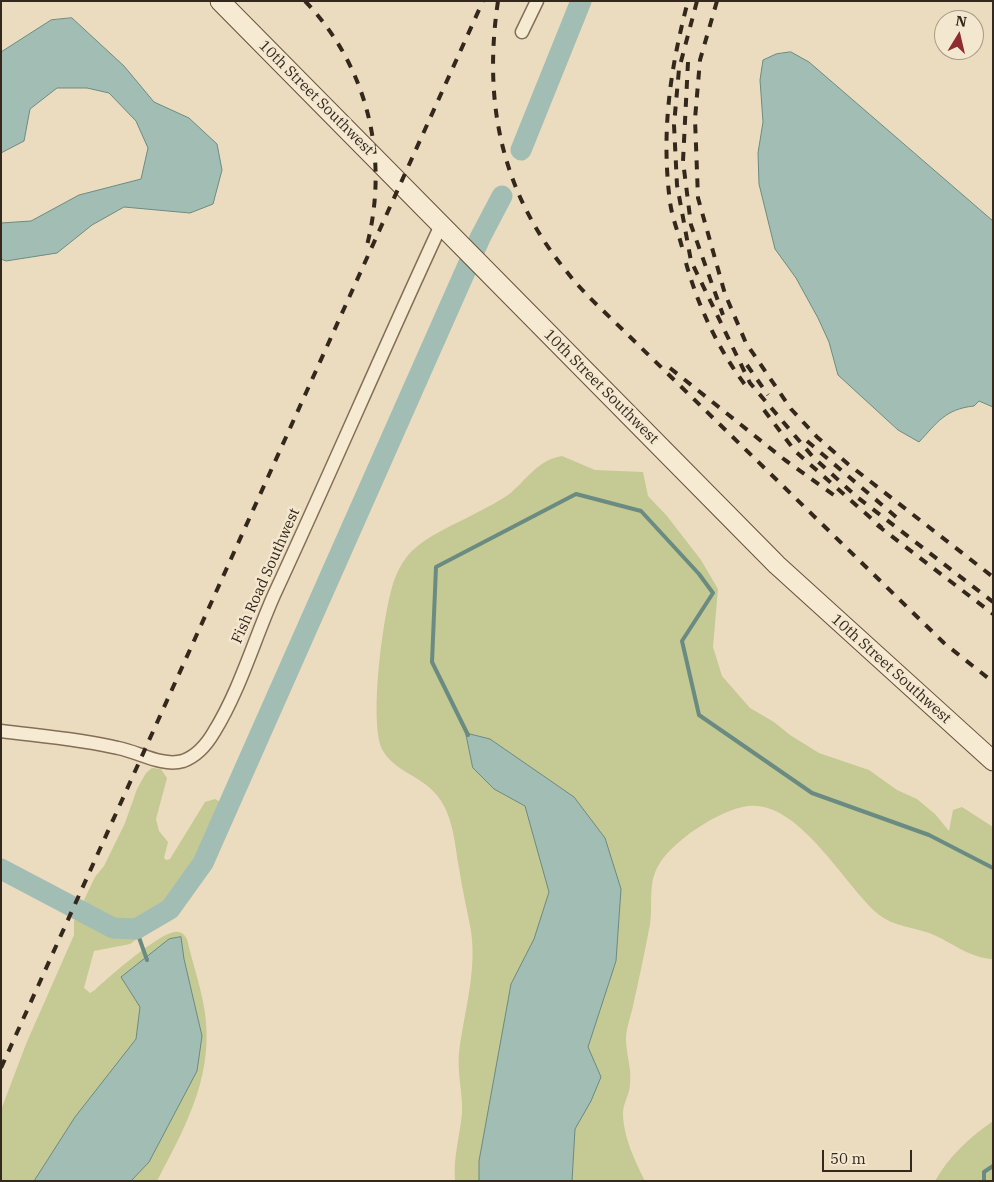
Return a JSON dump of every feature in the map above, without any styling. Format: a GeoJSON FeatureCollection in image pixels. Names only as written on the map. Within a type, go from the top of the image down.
{"type":"FeatureCollection","features":[{"type":"Feature","properties":{"kind":"main road","name":"10th Street Southwest"},"geometry":{"type":"LineString","coordinates":[[220,1],[777,565],[993,761]]}},
{"type":"Feature","properties":{"kind":"street"},"geometry":{"type":"LineString","coordinates":[[522,32],[537,1]]}},
{"type":"Feature","properties":{"kind":"street","name":"Fish Road Southwest"},"geometry":{"type":"LineString","coordinates":[[1,731],[118,748],[170,763],[188,758],[200,750],[224,713],[260,626],[390,334],[441,225]]}},
{"type":"Feature","properties":{"kind":"green space"},"geometry":{"type":"Polygon","coordinates":[[[562,456],[595,470],[643,472],[648,496],[667,516],[701,560],[718,589],[713,647],[722,676],[750,708],[819,753],[869,770],[897,790],[917,799],[935,814],[949,831],[953,810],[962,807],[993,827],[993,959],[969,953],[934,935],[891,922],[878,914],[803,830],[785,816],[767,808],[748,806],[724,813],[696,829],[672,848],[663,858],[654,875],[650,924],[626,1035],[630,1067],[630,1088],[623,1113],[627,1139],[645,1181],[455,1181],[456,1155],[462,1113],[459,1053],[471,977],[471,931],[454,836],[444,806],[431,789],[386,756],[378,735],[377,692],[385,619],[396,576],[404,561],[416,547],[442,530],[508,495],[539,466],[553,458],[562,456]]]}},
{"type":"Feature","properties":{"kind":"green space"},"geometry":{"type":"Polygon","coordinates":[[[152,768],[161,769],[167,778],[156,819],[159,831],[168,842],[164,858],[166,860],[170,859],[205,802],[215,799],[222,803],[229,817],[227,832],[214,864],[172,913],[130,944],[94,951],[84,988],[90,993],[95,990],[136,955],[161,938],[171,933],[178,932],[184,934],[201,991],[206,1022],[204,1065],[200,1085],[186,1124],[157,1181],[1,1181],[1,1110],[26,1044],[74,935],[74,921],[95,877],[104,866],[125,823],[137,789],[146,773],[152,768]]]}},
{"type":"Feature","properties":{"kind":"green space"},"geometry":{"type":"Polygon","coordinates":[[[993,1121],[993,1181],[935,1181],[947,1163],[961,1148],[993,1121]]]}},
{"type":"Feature","properties":{"kind":"water"},"geometry":{"type":"Polygon","coordinates":[[[72,18],[124,66],[154,102],[189,118],[217,144],[222,170],[213,204],[190,213],[124,207],[92,225],[57,253],[6,261],[1,259],[1,223],[31,221],[79,195],[141,179],[148,148],[136,121],[109,93],[87,88],[57,88],[30,109],[24,141],[1,153],[1,52],[51,20],[72,18]]]}},
{"type":"Feature","properties":{"kind":"water"},"geometry":{"type":"Polygon","coordinates":[[[791,52],[809,62],[993,221],[993,407],[979,401],[974,406],[956,410],[942,418],[919,442],[898,430],[838,375],[829,342],[818,318],[796,278],[775,249],[759,184],[758,153],[763,122],[760,80],[763,60],[776,54],[791,52]]]}},
{"type":"Feature","properties":{"kind":"water"},"geometry":{"type":"Polygon","coordinates":[[[466,733],[490,739],[574,797],[605,838],[621,889],[616,961],[588,1047],[601,1077],[591,1101],[575,1129],[572,1181],[479,1181],[479,1161],[511,984],[534,939],[549,892],[525,806],[494,789],[473,768],[466,733]]]}},
{"type":"Feature","properties":{"kind":"water"},"geometry":{"type":"Polygon","coordinates":[[[181,937],[184,959],[202,1036],[197,1071],[149,1162],[131,1181],[34,1181],[75,1117],[136,1039],[140,1007],[121,977],[169,939],[181,937]]]}},
{"type":"Feature","properties":{"kind":"waterway"},"geometry":{"type":"LineString","coordinates":[[521,150],[581,1]]}},
{"type":"Feature","properties":{"kind":"waterway"},"geometry":{"type":"LineString","coordinates":[[1,869],[113,928],[136,929],[170,909],[203,863],[480,238],[502,196]]}},
{"type":"Feature","properties":{"kind":"waterway"},"geometry":{"type":"LineString","coordinates":[[468,735],[432,662],[436,567],[576,494],[641,511],[699,574],[713,593],[682,641],[699,715],[812,793],[929,835],[993,868]]}},
{"type":"Feature","properties":{"kind":"waterway"},"geometry":{"type":"LineString","coordinates":[[136,929],[147,960]]}},
{"type":"Feature","properties":{"kind":"waterway"},"geometry":{"type":"LineString","coordinates":[[984,1181],[984,1172],[993,1166]]}},
{"type":"Feature","properties":{"kind":"railway"},"geometry":{"type":"LineString","coordinates":[[305,1],[327,27],[345,55],[359,85],[368,117],[374,149],[376,182],[373,216],[366,249]]}},
{"type":"Feature","properties":{"kind":"railway"},"geometry":{"type":"LineString","coordinates":[[1,1068],[483,1]]}},
{"type":"Feature","properties":{"kind":"railway"},"geometry":{"type":"LineString","coordinates":[[498,1],[493,75],[496,110],[502,144],[512,178],[526,210],[544,242],[595,303],[944,643],[993,682]]}},
{"type":"Feature","properties":{"kind":"railway"},"geometry":{"type":"LineString","coordinates":[[682,247],[670,202],[666,151],[672,76],[688,1]]}},
{"type":"Feature","properties":{"kind":"railway"},"geometry":{"type":"LineString","coordinates":[[697,1],[679,69],[674,125],[677,185],[691,261],[750,383],[813,457],[857,497],[993,602]]}},
{"type":"Feature","properties":{"kind":"railway"},"geometry":{"type":"LineString","coordinates":[[717,1],[700,60],[695,119],[698,198],[725,294],[746,343],[791,409],[817,437],[848,464],[993,577]]}},
{"type":"Feature","properties":{"kind":"railway"},"geometry":{"type":"LineString","coordinates":[[688,62],[683,161],[691,225],[723,315]]}},
{"type":"Feature","properties":{"kind":"railway"},"geometry":{"type":"LineString","coordinates":[[686,263],[710,328],[746,386]]}},
{"type":"Feature","properties":{"kind":"railway"},"geometry":{"type":"LineString","coordinates":[[747,365],[768,395]]}},
{"type":"Feature","properties":{"kind":"railway"},"geometry":{"type":"LineString","coordinates":[[670,368],[785,460],[838,498]]}},
{"type":"Feature","properties":{"kind":"railway"},"geometry":{"type":"LineString","coordinates":[[764,410],[795,451],[882,528]]}},
{"type":"Feature","properties":{"kind":"railway"},"geometry":{"type":"LineString","coordinates":[[807,441],[902,522]]}},
{"type":"Feature","properties":{"kind":"railway"},"geometry":{"type":"LineString","coordinates":[[877,525],[993,614]]}}]}
